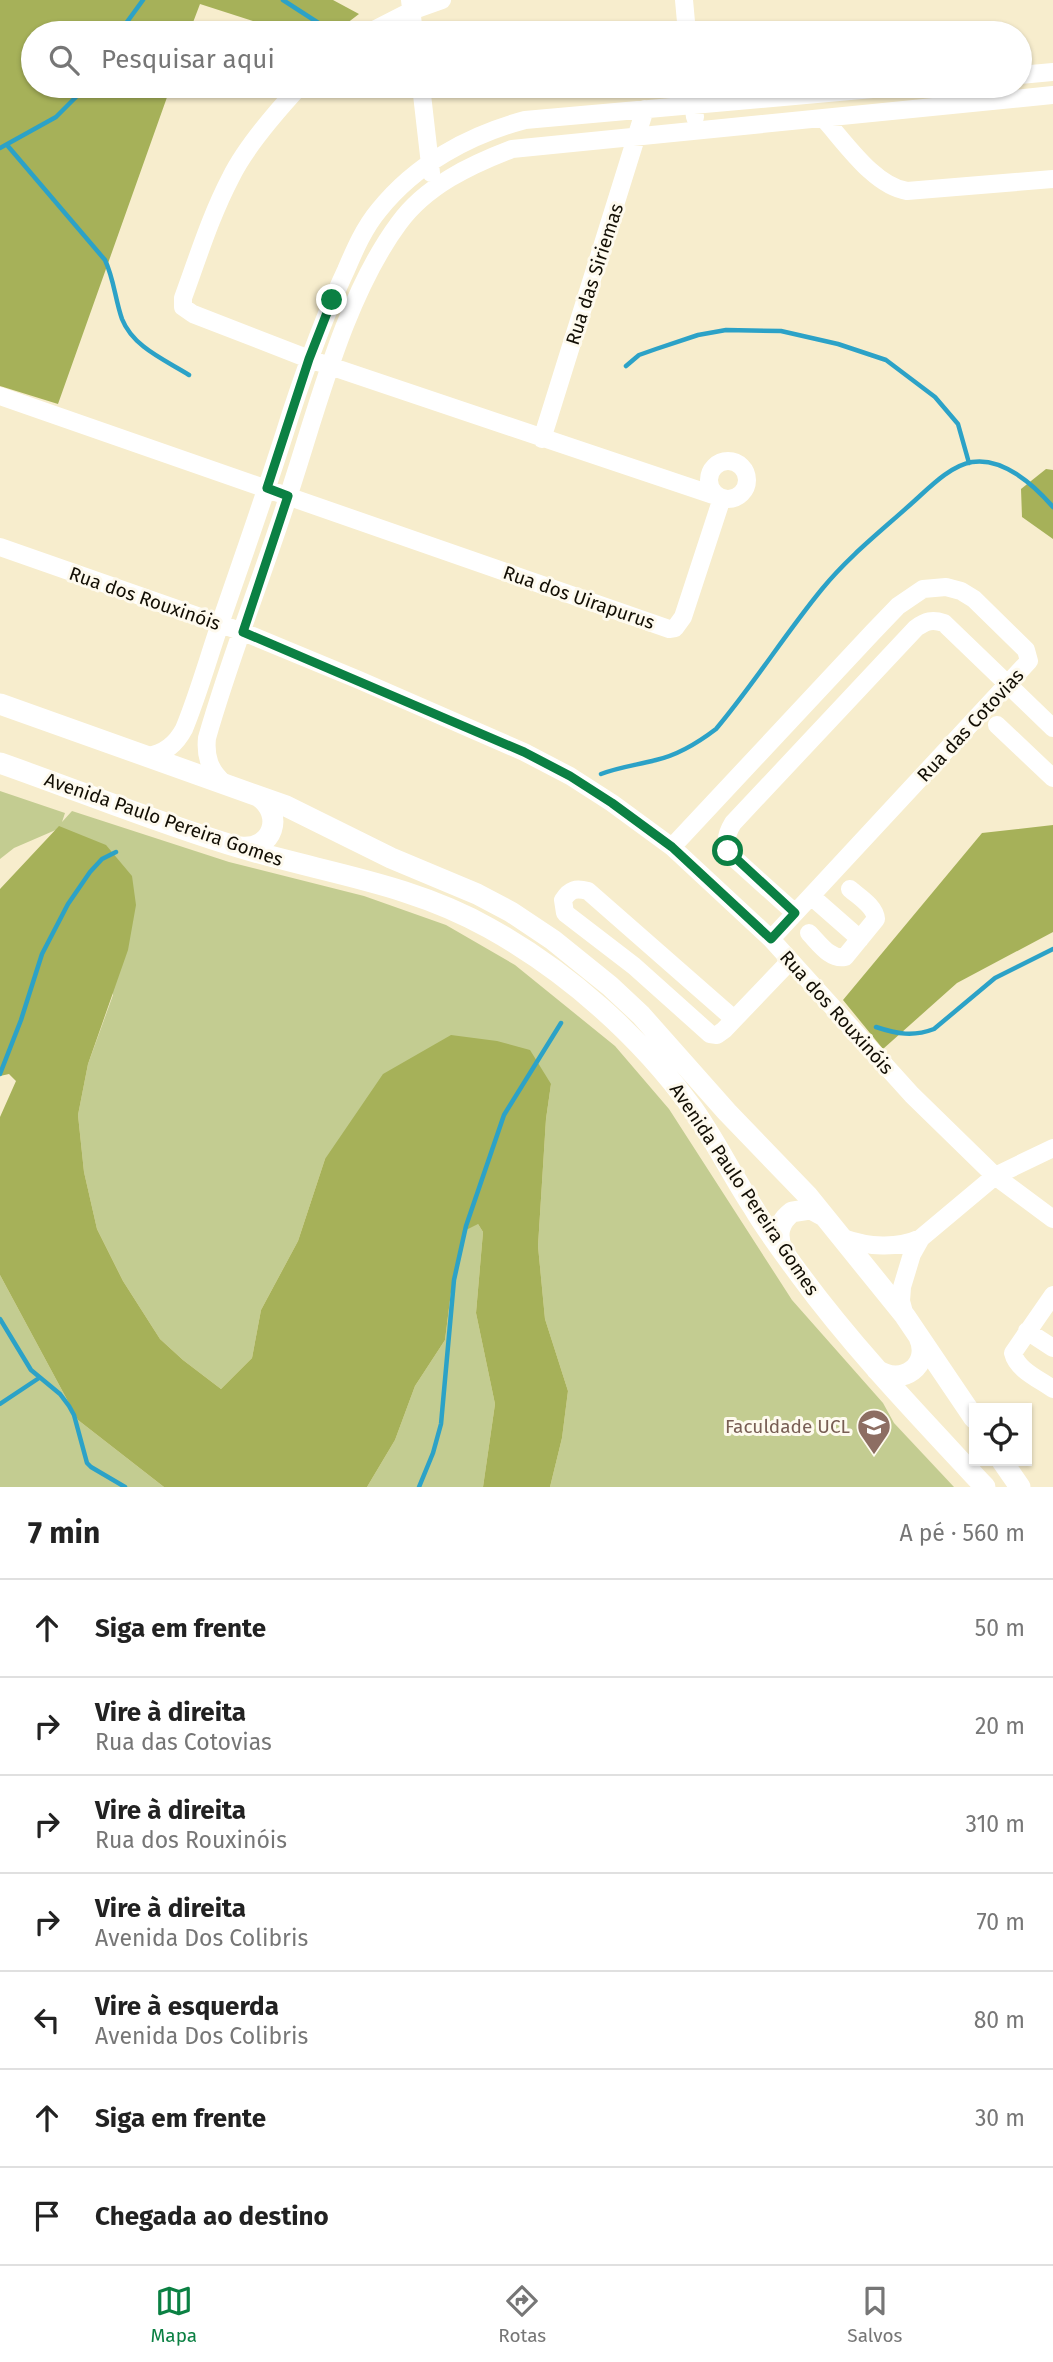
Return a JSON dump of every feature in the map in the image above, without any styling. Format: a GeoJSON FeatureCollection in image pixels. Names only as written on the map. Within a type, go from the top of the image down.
{"type":"FeatureCollection","features":[{"type":"Feature","properties":{"kind":"main road","name":"Avenida Paulo Pereira Gomes"},"geometry":{"type":"LineString","coordinates":[[0,704],[286,806],[409,866],[477,894],[511,912],[553,940],[648,1021],[727,1112],[803,1190],[911,1324],[969,1411]]}},
{"type":"Feature","properties":{"kind":"main road","name":"Avenida Paulo Pereira Gomes"},"geometry":{"type":"LineString","coordinates":[[0,763],[238,847],[374,881],[436,902],[491,929],[552,970],[598,1005],[668,1076],[706,1128],[754,1209],[783,1251],[873,1366],[985,1487]]}},
{"type":"Feature","properties":{"kind":"main road"},"geometry":{"type":"LineString","coordinates":[[238,847],[250,848],[258,845],[268,837],[272,829],[270,808],[255,794]]}},
{"type":"Feature","properties":{"kind":"main road"},"geometry":{"type":"LineString","coordinates":[[783,1251],[779,1242],[780,1227],[792,1212],[811,1209],[828,1220]]}},
{"type":"Feature","properties":{"kind":"main road"},"geometry":{"type":"LineString","coordinates":[[873,1366],[887,1376],[904,1376],[912,1372],[922,1358],[921,1341],[911,1324]]}},
{"type":"Feature","properties":{"kind":"main road"},"geometry":{"type":"LineString","coordinates":[[1005,1466],[1020,1487]]}},
{"type":"Feature","properties":{"kind":"street"},"geometry":{"type":"LineString","coordinates":[[387,21],[411,6],[442,0]]}},
{"type":"Feature","properties":{"kind":"street"},"geometry":{"type":"LineString","coordinates":[[684,0],[686,21]]}},
{"type":"Feature","properties":{"kind":"street"},"geometry":{"type":"LineString","coordinates":[[1032,74],[1053,72]]}},
{"type":"Feature","properties":{"kind":"street"},"geometry":{"type":"LineString","coordinates":[[1032,97],[1053,95]]}},
{"type":"Feature","properties":{"kind":"street","name":"Rua dos Uirapurus"},"geometry":{"type":"LineString","coordinates":[[0,396],[669,629],[675,628],[683,617],[722,498],[309,359],[186,310],[183,304],[216,208],[232,173],[289,98]]}},
{"type":"Feature","properties":{"kind":"street"},"geometry":{"type":"LineString","coordinates":[[422,98],[433,190]]}},
{"type":"Feature","properties":{"kind":"street"},"geometry":{"type":"LineString","coordinates":[[692,98],[697,130]]}},
{"type":"Feature","properties":{"kind":"street"},"geometry":{"type":"LineString","coordinates":[[147,756],[168,748],[182,733],[309,359],[332,300],[362,236],[379,210],[430,162],[491,129],[525,120],[771,98]]}},
{"type":"Feature","properties":{"kind":"street"},"geometry":{"type":"LineString","coordinates":[[224,783],[209,764],[207,738],[330,366],[361,289],[380,254],[399,222],[433,190],[474,165],[512,149],[1023,98]]}},
{"type":"Feature","properties":{"kind":"street","name":"Rua das Siriemas"},"geometry":{"type":"LineString","coordinates":[[542,439],[645,109]]}},
{"type":"Feature","properties":{"kind":"street"},"geometry":{"type":"LineString","coordinates":[[823,118],[879,180],[897,190],[1053,179]]}},
{"type":"Feature","properties":{"kind":"street","name":"Rua dos Rouxinóis"},"geometry":{"type":"LineString","coordinates":[[0,547],[243,632],[524,752],[570,776],[672,847],[771,939],[912,1095],[995,1176],[1053,1219]]}},
{"type":"Feature","properties":{"kind":"street","name":"Rua das Cotovias"},"geometry":{"type":"LineString","coordinates":[[672,847],[898,606],[923,589],[946,587],[961,591],[974,599],[1026,650],[1029,661],[771,939]]}},
{"type":"Feature","properties":{"kind":"street"},"geometry":{"type":"LineString","coordinates":[[795,913],[728,851],[727,832],[925,621],[944,623],[1053,727]]}},
{"type":"Feature","properties":{"kind":"street"},"geometry":{"type":"LineString","coordinates":[[997,725],[1053,778]]}},
{"type":"Feature","properties":{"kind":"street"},"geometry":{"type":"LineString","coordinates":[[734,1019],[589,891],[578,888],[568,892],[563,900],[565,914],[634,966],[710,1034],[718,1035],[734,1019],[790,961]]}},
{"type":"Feature","properties":{"kind":"street"},"geometry":{"type":"LineString","coordinates":[[809,933],[832,956],[839,959],[845,957],[876,919],[876,913],[850,888]]}},
{"type":"Feature","properties":{"kind":"street"},"geometry":{"type":"LineString","coordinates":[[811,896],[860,939]]}},
{"type":"Feature","properties":{"kind":"street"},"geometry":{"type":"LineString","coordinates":[[911,1324],[901,1301],[912,1254],[922,1238],[995,1176],[1053,1148]]}},
{"type":"Feature","properties":{"kind":"street"},"geometry":{"type":"LineString","coordinates":[[843,1238],[877,1246],[922,1238]]}},
{"type":"Feature","properties":{"kind":"street"},"geometry":{"type":"LineString","coordinates":[[1053,1295],[1046,1320],[1027,1331],[1015,1349],[1015,1358],[1024,1369],[1053,1389]]}},
{"type":"Feature","properties":{"kind":"street"},"geometry":{"type":"LineString","coordinates":[[1027,1331],[1053,1348]]}},
{"type":"Feature","properties":{"kind":"green space"},"geometry":{"type":"Polygon","coordinates":[[[0,0],[333,0],[359,14],[350,21],[253,21],[200,4],[194,21],[21,21],[21,98],[167,98],[58,404],[0,386],[0,0]]]}},
{"type":"Feature","properties":{"kind":"green space"},"geometry":{"type":"Polygon","coordinates":[[[1046,469],[1053,470],[1053,539],[1022,517],[1021,489],[1046,469]]]}},
{"type":"Feature","properties":{"kind":"green space"},"geometry":{"type":"Polygon","coordinates":[[[0,791],[65,813],[62,822],[72,811],[229,862],[364,896],[446,925],[515,965],[615,1046],[669,1109],[792,1300],[883,1403],[894,1423],[954,1487],[550,1487],[562,1438],[568,1391],[545,1319],[538,1246],[546,1119],[551,1084],[325,1159],[298,1241],[261,1310],[252,1358],[221,1389],[160,1339],[123,1281],[97,1229],[84,1172],[78,1115],[88,1064],[113,995],[58,829],[14,848],[0,859],[0,791]]]}},
{"type":"Feature","properties":{"kind":"green space"},"geometry":{"type":"Polygon","coordinates":[[[1053,825],[1053,932],[957,983],[883,1049],[843,1000],[982,833],[1053,825]]]}},
{"type":"Feature","properties":{"kind":"green space"},"geometry":{"type":"Polygon","coordinates":[[[59,826],[106,845],[132,876],[136,905],[128,950],[88,1064],[78,1115],[84,1172],[97,1229],[123,1281],[160,1339],[221,1389],[252,1358],[261,1310],[298,1241],[325,1159],[383,1074],[451,1035],[497,1041],[530,1050],[551,1084],[546,1119],[538,1246],[545,1319],[568,1391],[562,1438],[550,1487],[483,1487],[495,1404],[476,1313],[483,1232],[478,1224],[466,1230],[451,1292],[445,1340],[415,1386],[395,1440],[367,1487],[164,1487],[78,1420],[0,1275],[0,1117],[16,1081],[9,1074],[0,1076],[0,889],[59,826]]]}},
{"type":"Feature","properties":{"kind":"green space"},"geometry":{"type":"Polygon","coordinates":[[[473,1224],[478,1224],[483,1232],[476,1313],[495,1404],[483,1487],[367,1487],[395,1440],[415,1386],[445,1340],[451,1292],[463,1240],[466,1230],[473,1224]]]}},
{"type":"Feature","properties":{"kind":"green space"},"geometry":{"type":"Polygon","coordinates":[[[0,1275],[78,1420],[164,1487],[0,1487],[0,1275]]]}},
{"type":"Feature","properties":{"kind":"waterway"},"geometry":{"type":"LineString","coordinates":[[128,21],[143,0]]}},
{"type":"Feature","properties":{"kind":"waterway"},"geometry":{"type":"LineString","coordinates":[[283,0],[315,21]]}},
{"type":"Feature","properties":{"kind":"waterway"},"geometry":{"type":"LineString","coordinates":[[0,148],[56,117],[75,98]]}},
{"type":"Feature","properties":{"kind":"waterway"},"geometry":{"type":"LineString","coordinates":[[7,145],[105,260],[127,329],[151,352],[189,375]]}},
{"type":"Feature","properties":{"kind":"waterway"},"geometry":{"type":"LineString","coordinates":[[626,366],[639,355],[698,335],[726,330],[781,331],[838,344],[886,360],[935,397],[958,424],[969,463]]}},
{"type":"Feature","properties":{"kind":"waterway"},"geometry":{"type":"LineString","coordinates":[[601,774],[672,755],[716,729],[832,577],[932,485],[955,468],[972,462],[1006,468],[1037,490],[1053,507]]}},
{"type":"Feature","properties":{"kind":"waterway"},"geometry":{"type":"LineString","coordinates":[[0,1074],[42,954],[68,904],[90,872],[102,859],[116,852]]}},
{"type":"Feature","properties":{"kind":"waterway"},"geometry":{"type":"LineString","coordinates":[[876,1027],[905,1034],[934,1029],[995,978],[1053,949]]}},
{"type":"Feature","properties":{"kind":"waterway"},"geometry":{"type":"LineString","coordinates":[[419,1487],[441,1424],[454,1280],[466,1226],[504,1115],[561,1023]]}},
{"type":"Feature","properties":{"kind":"waterway"},"geometry":{"type":"LineString","coordinates":[[0,1319],[31,1370],[60,1394],[69,1406],[87,1463],[125,1487]]}},
{"type":"Feature","properties":{"kind":"waterway"},"geometry":{"type":"LineString","coordinates":[[0,1404],[39,1378]]}},
{"type":"Feature","properties":{"kind":"place","name":"Faculdade UCL"},"geometry":{"type":"Point","coordinates":[874,1456]}},
{"type":"Feature","properties":{"kind":"route"},"geometry":{"type":"LineString","coordinates":[[332,300],[309,359],[267,488],[288,496],[243,632],[524,752],[570,776],[672,847],[771,939],[795,913],[728,851]]}}]}
